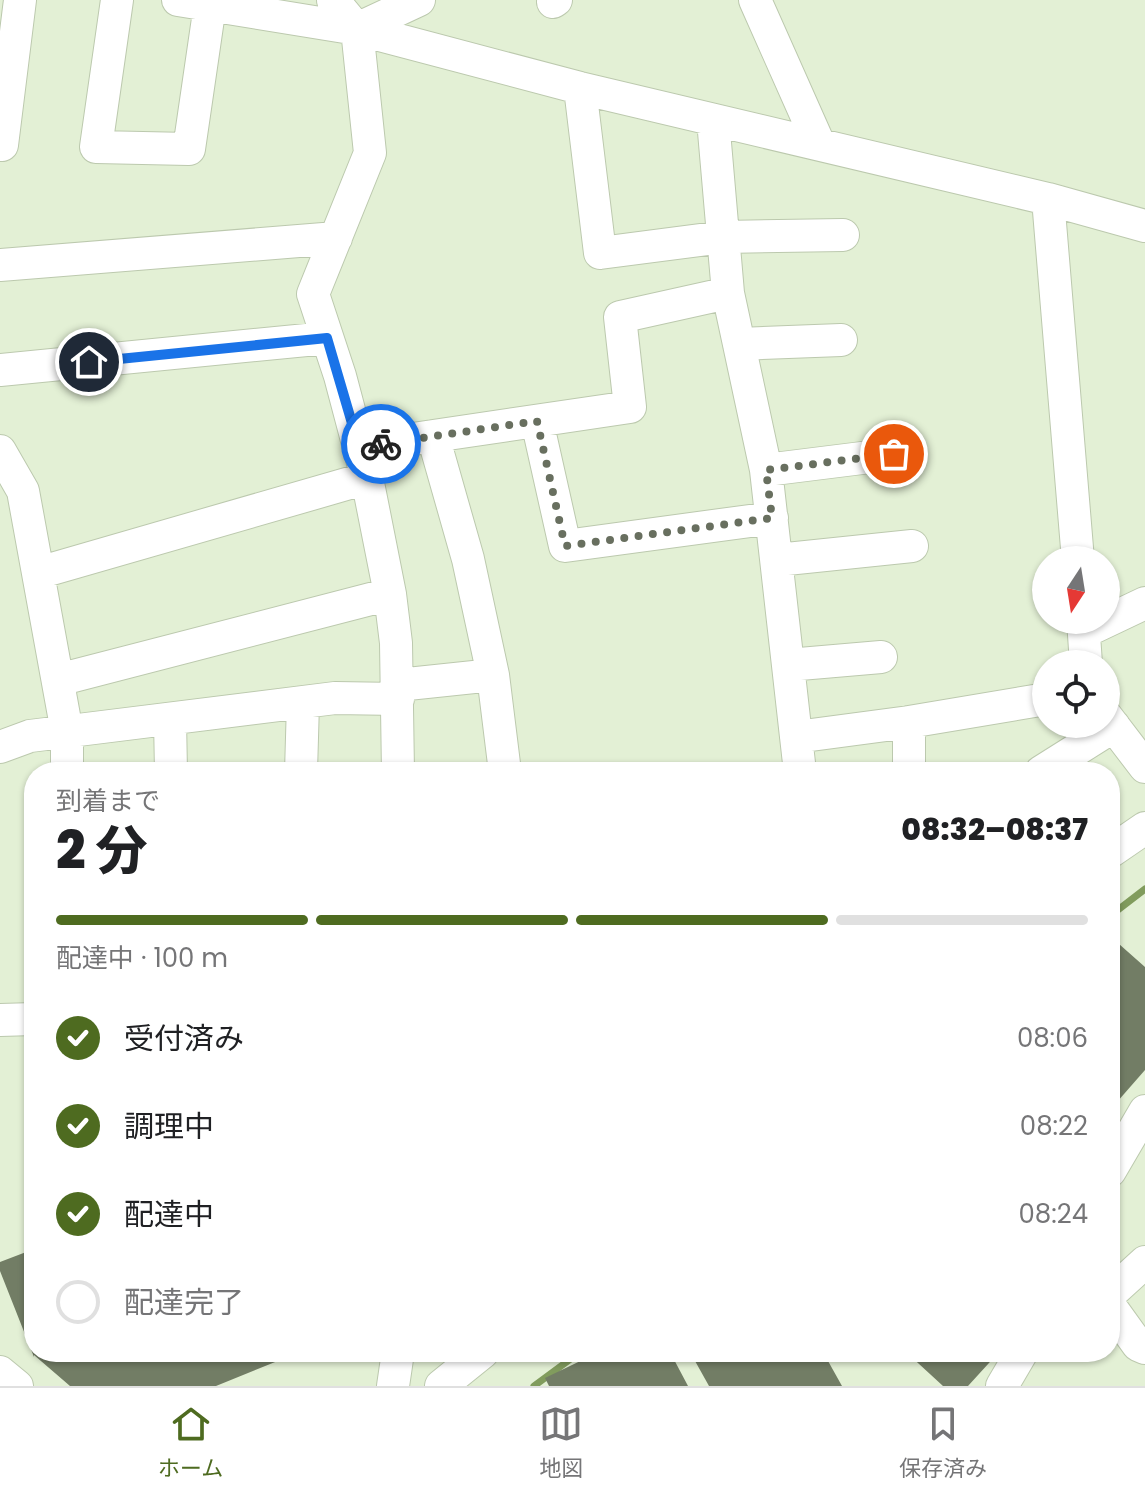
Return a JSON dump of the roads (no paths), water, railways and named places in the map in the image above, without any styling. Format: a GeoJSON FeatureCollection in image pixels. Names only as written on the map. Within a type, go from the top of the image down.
{"type":"FeatureCollection","features":[{"type":"Feature","properties":{"kind":"street"},"geometry":{"type":"LineString","coordinates":[[2,145],[20,0]]}},
{"type":"Feature","properties":{"kind":"street"},"geometry":{"type":"LineString","coordinates":[[117,0],[96,147],[189,149],[210,5]]}},
{"type":"Feature","properties":{"kind":"street"},"geometry":{"type":"LineString","coordinates":[[178,0],[357,29],[580,88],[1048,199],[1144,235]]}},
{"type":"Feature","properties":{"kind":"street"},"geometry":{"type":"LineString","coordinates":[[333,0],[357,29],[370,153],[313,294],[363,463],[390,594],[396,643],[398,762]]}},
{"type":"Feature","properties":{"kind":"street"},"geometry":{"type":"LineString","coordinates":[[357,29],[419,0]]}},
{"type":"Feature","properties":{"kind":"street"},"geometry":{"type":"LineString","coordinates":[[755,0],[819,144]]}},
{"type":"Feature","properties":{"kind":"street"},"geometry":{"type":"LineString","coordinates":[[580,88],[600,253],[723,237],[843,235]]}},
{"type":"Feature","properties":{"kind":"street"},"geometry":{"type":"LineString","coordinates":[[713,120],[728,293],[766,470],[799,762]]}},
{"type":"Feature","properties":{"kind":"street"},"geometry":{"type":"LineString","coordinates":[[1048,199],[1077,546]]}},
{"type":"Feature","properties":{"kind":"street"},"geometry":{"type":"LineString","coordinates":[[0,265],[336,238]]}},
{"type":"Feature","properties":{"kind":"street"},"geometry":{"type":"LineString","coordinates":[[38,573],[363,463],[433,436],[630,407],[620,317],[728,293]]}},
{"type":"Feature","properties":{"kind":"street"},"geometry":{"type":"LineString","coordinates":[[0,370],[327,338]]}},
{"type":"Feature","properties":{"kind":"street"},"geometry":{"type":"LineString","coordinates":[[739,344],[841,340]]}},
{"type":"Feature","properties":{"kind":"street"},"geometry":{"type":"LineString","coordinates":[[537,421],[565,546],[772,518]]}},
{"type":"Feature","properties":{"kind":"street"},"geometry":{"type":"LineString","coordinates":[[433,436],[468,559],[493,675],[504,762]]}},
{"type":"Feature","properties":{"kind":"street"},"geometry":{"type":"LineString","coordinates":[[0,451],[23,491],[67,732],[67,762]]}},
{"type":"Feature","properties":{"kind":"street"},"geometry":{"type":"LineString","coordinates":[[766,470],[894,454]]}},
{"type":"Feature","properties":{"kind":"street"},"geometry":{"type":"LineString","coordinates":[[777,560],[912,546]]}},
{"type":"Feature","properties":{"kind":"street"},"geometry":{"type":"LineString","coordinates":[[58,680],[390,594]]}},
{"type":"Feature","properties":{"kind":"street"},"geometry":{"type":"LineString","coordinates":[[1120,612],[1145,603]]}},
{"type":"Feature","properties":{"kind":"street"},"geometry":{"type":"LineString","coordinates":[[788,665],[881,657]]}},
{"type":"Feature","properties":{"kind":"street"},"geometry":{"type":"LineString","coordinates":[[0,747],[30,736],[398,692],[493,675]]}},
{"type":"Feature","properties":{"kind":"street"},"geometry":{"type":"LineString","coordinates":[[796,737],[1032,701]]}},
{"type":"Feature","properties":{"kind":"street"},"geometry":{"type":"LineString","coordinates":[[301,762],[303,703]]}},
{"type":"Feature","properties":{"kind":"street"},"geometry":{"type":"LineString","coordinates":[[170,719],[171,762]]}},
{"type":"Feature","properties":{"kind":"street"},"geometry":{"type":"LineString","coordinates":[[909,722],[909,762]]}},
{"type":"Feature","properties":{"kind":"street"},"geometry":{"type":"LineString","coordinates":[[1067,762],[1128,738]]}},
{"type":"Feature","properties":{"kind":"street"},"geometry":{"type":"LineString","coordinates":[[1120,845],[1145,828]]}},
{"type":"Feature","properties":{"kind":"street"},"geometry":{"type":"LineString","coordinates":[[0,1020],[24,1019]]}},
{"type":"Feature","properties":{"kind":"street"},"geometry":{"type":"LineString","coordinates":[[1120,1154],[1145,1111]]}},
{"type":"Feature","properties":{"kind":"street"},"geometry":{"type":"LineString","coordinates":[[1120,1285],[1145,1262]]}},
{"type":"Feature","properties":{"kind":"street"},"geometry":{"type":"LineString","coordinates":[[1120,1320],[1138,1345],[1145,1348]]}},
{"type":"Feature","properties":{"kind":"street"},"geometry":{"type":"LineString","coordinates":[[393,1386],[397,1362]]}},
{"type":"Feature","properties":{"kind":"street"},"geometry":{"type":"LineString","coordinates":[[441,1386],[471,1362]]}},
{"type":"Feature","properties":{"kind":"street"},"geometry":{"type":"LineString","coordinates":[[1002,1386],[1016,1362]]}},
{"type":"Feature","properties":{"kind":"street"},"geometry":{"type":"LineString","coordinates":[[0,1372],[17,1386]]}},
{"type":"Feature","properties":{"kind":"waterway"},"geometry":{"type":"LineString","coordinates":[[1120,908],[1145,889]]}},
{"type":"Feature","properties":{"kind":"waterway"},"geometry":{"type":"LineString","coordinates":[[534,1386],[566,1362]]}}]}
